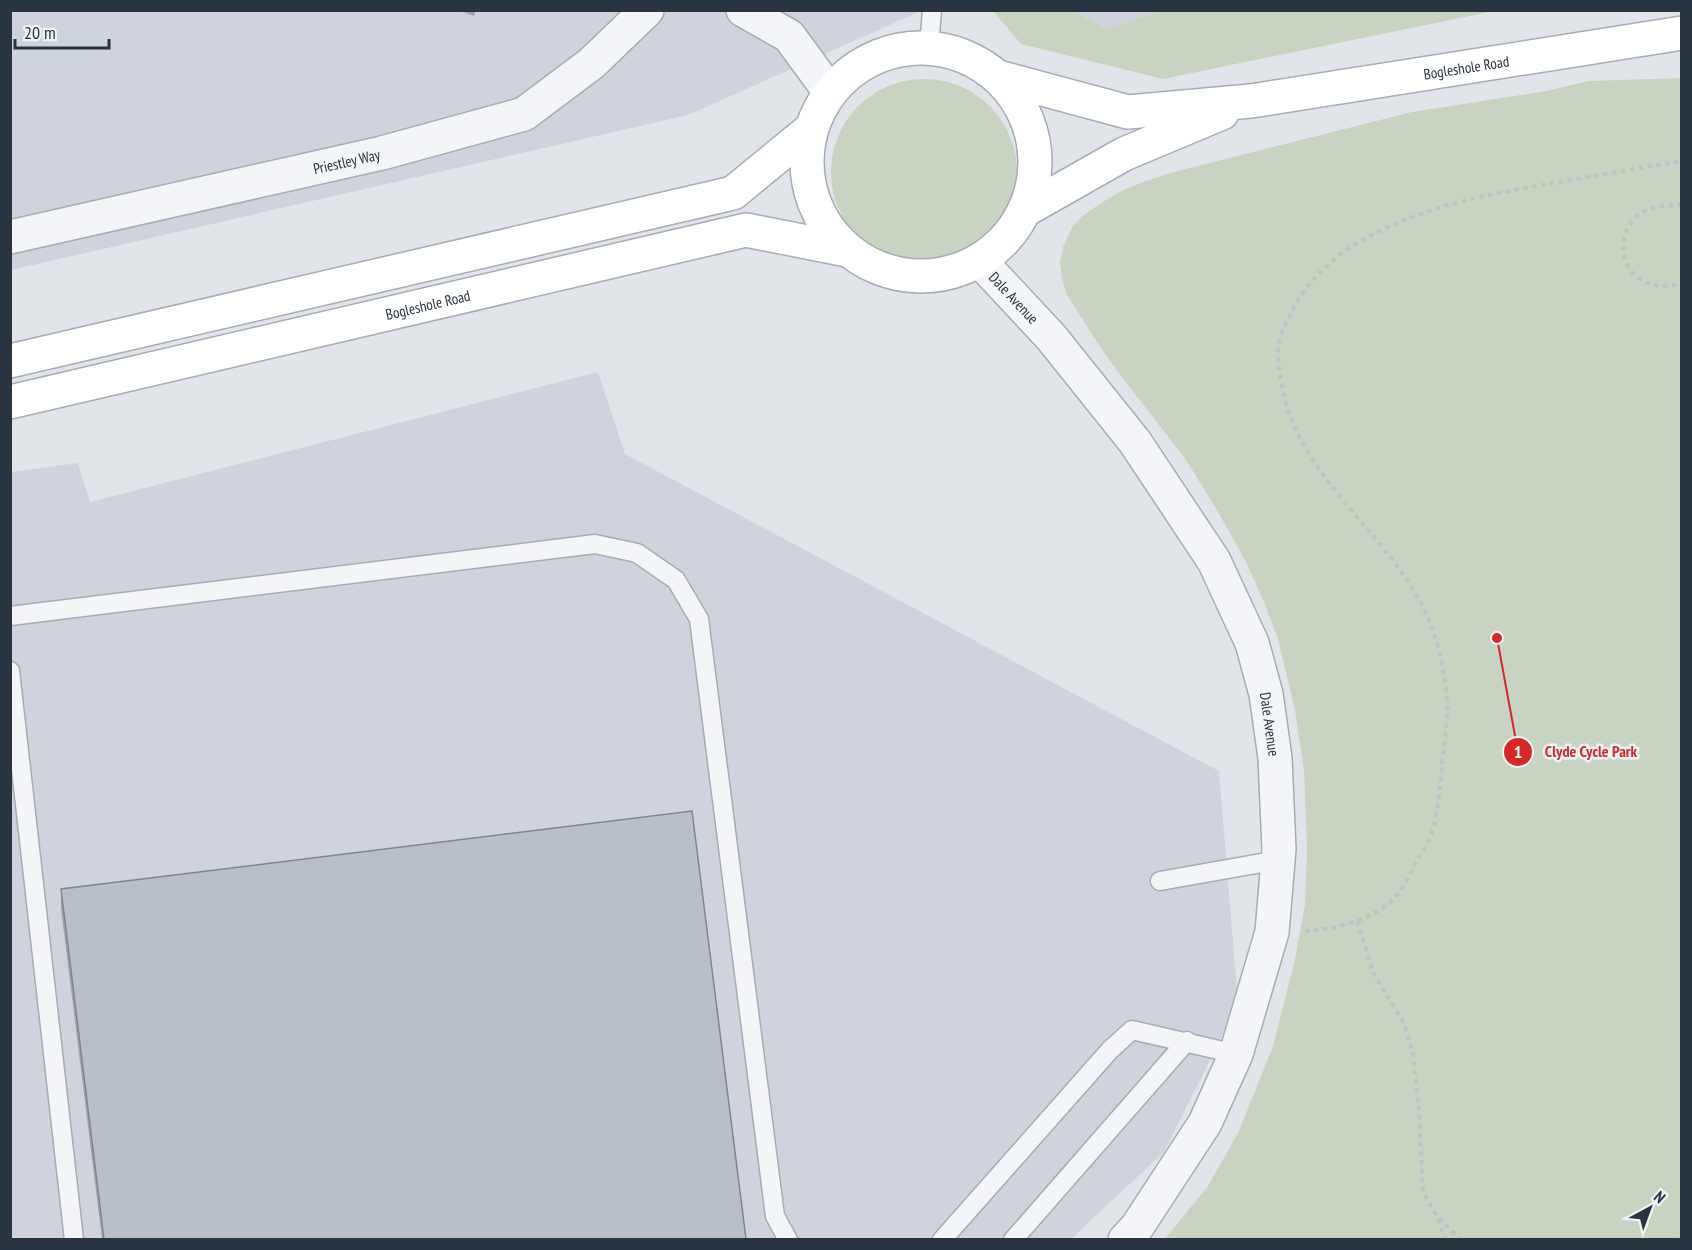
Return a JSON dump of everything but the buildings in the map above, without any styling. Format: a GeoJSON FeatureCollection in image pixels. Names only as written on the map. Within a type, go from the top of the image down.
{"type":"FeatureCollection","features":[{"type":"Feature","properties":{"kind":"street","name":"Priestley Way"},"geometry":{"type":"LineString","coordinates":[[10,237],[382,153],[524,114],[592,63],[647,10]]}},
{"type":"Feature","properties":{"kind":"street"},"geometry":{"type":"LineString","coordinates":[[743,10],[789,36],[830,92]]}},
{"type":"Feature","properties":{"kind":"street","name":"Bogleshole Road"},"geometry":{"type":"LineString","coordinates":[[998,77],[1128,112],[1251,101],[1682,33]]}},
{"type":"Feature","properties":{"kind":"street"},"geometry":{"type":"LineString","coordinates":[[929,47],[966,56],[998,77],[1021,105],[1034,139],[1036,174],[1027,209],[1008,239],[980,261],[947,274],[912,277],[878,269],[847,250],[825,225],[811,195],[807,162],[811,129],[830,92],[858,66],[892,51],[929,47]]}},
{"type":"Feature","properties":{"kind":"street","name":"Bogleshole Road"},"geometry":{"type":"LineString","coordinates":[[1027,209],[1124,154],[1251,101]]}},
{"type":"Feature","properties":{"kind":"street"},"geometry":{"type":"LineString","coordinates":[[10,361],[733,193],[811,129]]}},
{"type":"Feature","properties":{"kind":"street","name":"Bogleshole Road"},"geometry":{"type":"LineString","coordinates":[[10,402],[746,230],[847,250]]}},
{"type":"Feature","properties":{"kind":"street","name":"Dale Avenue"},"geometry":{"type":"LineString","coordinates":[[980,261],[1051,337],[1135,442],[1214,561],[1252,643],[1266,694],[1275,758],[1279,849],[1272,932],[1236,1054],[1205,1124],[1137,1227],[1125,1239]]}},
{"type":"Feature","properties":{"kind":"lane"},"geometry":{"type":"LineString","coordinates":[[929,47],[932,10]]}},
{"type":"Feature","properties":{"kind":"lane"},"geometry":{"type":"LineString","coordinates":[[10,616],[595,544],[637,553],[676,580],[699,619],[776,1216],[788,1239]]}},
{"type":"Feature","properties":{"kind":"lane"},"geometry":{"type":"LineString","coordinates":[[10,671],[74,1239]]}},
{"type":"Feature","properties":{"kind":"lane"},"geometry":{"type":"LineString","coordinates":[[1160,881],[1278,860]]}},
{"type":"Feature","properties":{"kind":"lane"},"geometry":{"type":"LineString","coordinates":[[942,1239],[1110,1050],[1132,1030],[1236,1054]]}},
{"type":"Feature","properties":{"kind":"lane"},"geometry":{"type":"LineString","coordinates":[[1013,1239],[1187,1041]]}},
{"type":"Feature","properties":{"kind":"path"},"geometry":{"type":"LineString","coordinates":[[1272,932],[1323,930],[1357,921],[1368,917],[1396,897],[1430,839],[1438,803],[1447,717],[1442,665],[1427,615],[1399,568],[1309,454],[1289,417],[1282,393],[1279,344],[1298,301],[1311,282],[1347,248],[1420,214],[1461,201],[1504,192],[1682,161]]}},
{"type":"Feature","properties":{"kind":"path"},"geometry":{"type":"LineString","coordinates":[[1682,204],[1644,212],[1634,219],[1623,241],[1626,264],[1643,282],[1655,286],[1682,284]]}},
{"type":"Feature","properties":{"kind":"path"},"geometry":{"type":"LineString","coordinates":[[1357,921],[1374,975],[1404,1023],[1413,1054],[1419,1110],[1423,1192],[1436,1215],[1444,1239]]}},
{"type":"Feature","properties":{"kind":"path"},"geometry":{"type":"LineString","coordinates":[[1436,1215],[1461,1239]]}},
{"type":"Feature","properties":{"kind":"path"},"geometry":{"type":"LineString","coordinates":[[1675,1239],[1682,1236]]}},
{"type":"Feature","properties":{"kind":"shaded area"},"geometry":{"type":"Polygon","coordinates":[[[10,11],[921,11],[688,115],[11,270],[10,11]]]}},
{"type":"Feature","properties":{"kind":"shaded area"},"geometry":{"type":"Polygon","coordinates":[[[1073,11],[1160,11],[1107,29],[1073,11]]]}},
{"type":"Feature","properties":{"kind":"shaded area"},"geometry":{"type":"Polygon","coordinates":[[[598,372],[625,454],[1219,771],[1238,1004],[1164,1152],[1071,1239],[11,1239],[10,472],[78,463],[90,502],[598,372]]]}},
{"type":"Feature","properties":{"kind":"green space"},"geometry":{"type":"Polygon","coordinates":[[[993,11],[1073,11],[1107,29],[1160,11],[1494,11],[1163,79],[1021,44],[993,11]]]}},
{"type":"Feature","properties":{"kind":"green space"},"geometry":{"type":"Polygon","coordinates":[[[1681,78],[1681,1239],[1165,1239],[1208,1186],[1238,1133],[1273,1046],[1295,960],[1305,904],[1307,849],[1304,771],[1295,710],[1278,639],[1246,562],[1186,460],[1115,368],[1067,295],[1060,263],[1063,247],[1073,226],[1081,217],[1101,203],[1123,190],[1170,173],[1412,112],[1546,91],[1589,81],[1681,78]]]}},
{"type":"Feature","properties":{"kind":"green space"},"geometry":{"type":"Polygon","coordinates":[[[924,79],[959,86],[975,95],[989,107],[1001,121],[1010,137],[1017,172],[1010,207],[1001,223],[989,237],[975,249],[959,258],[924,265],[889,258],[873,249],[859,237],[847,223],[838,207],[831,172],[838,137],[847,121],[859,107],[873,95],[889,86],[924,79]]]}},
{"type":"Feature","properties":{"kind":"place","name":"Clyde Cycle Park"},"geometry":{"type":"Point","coordinates":[1497,638]}}]}
